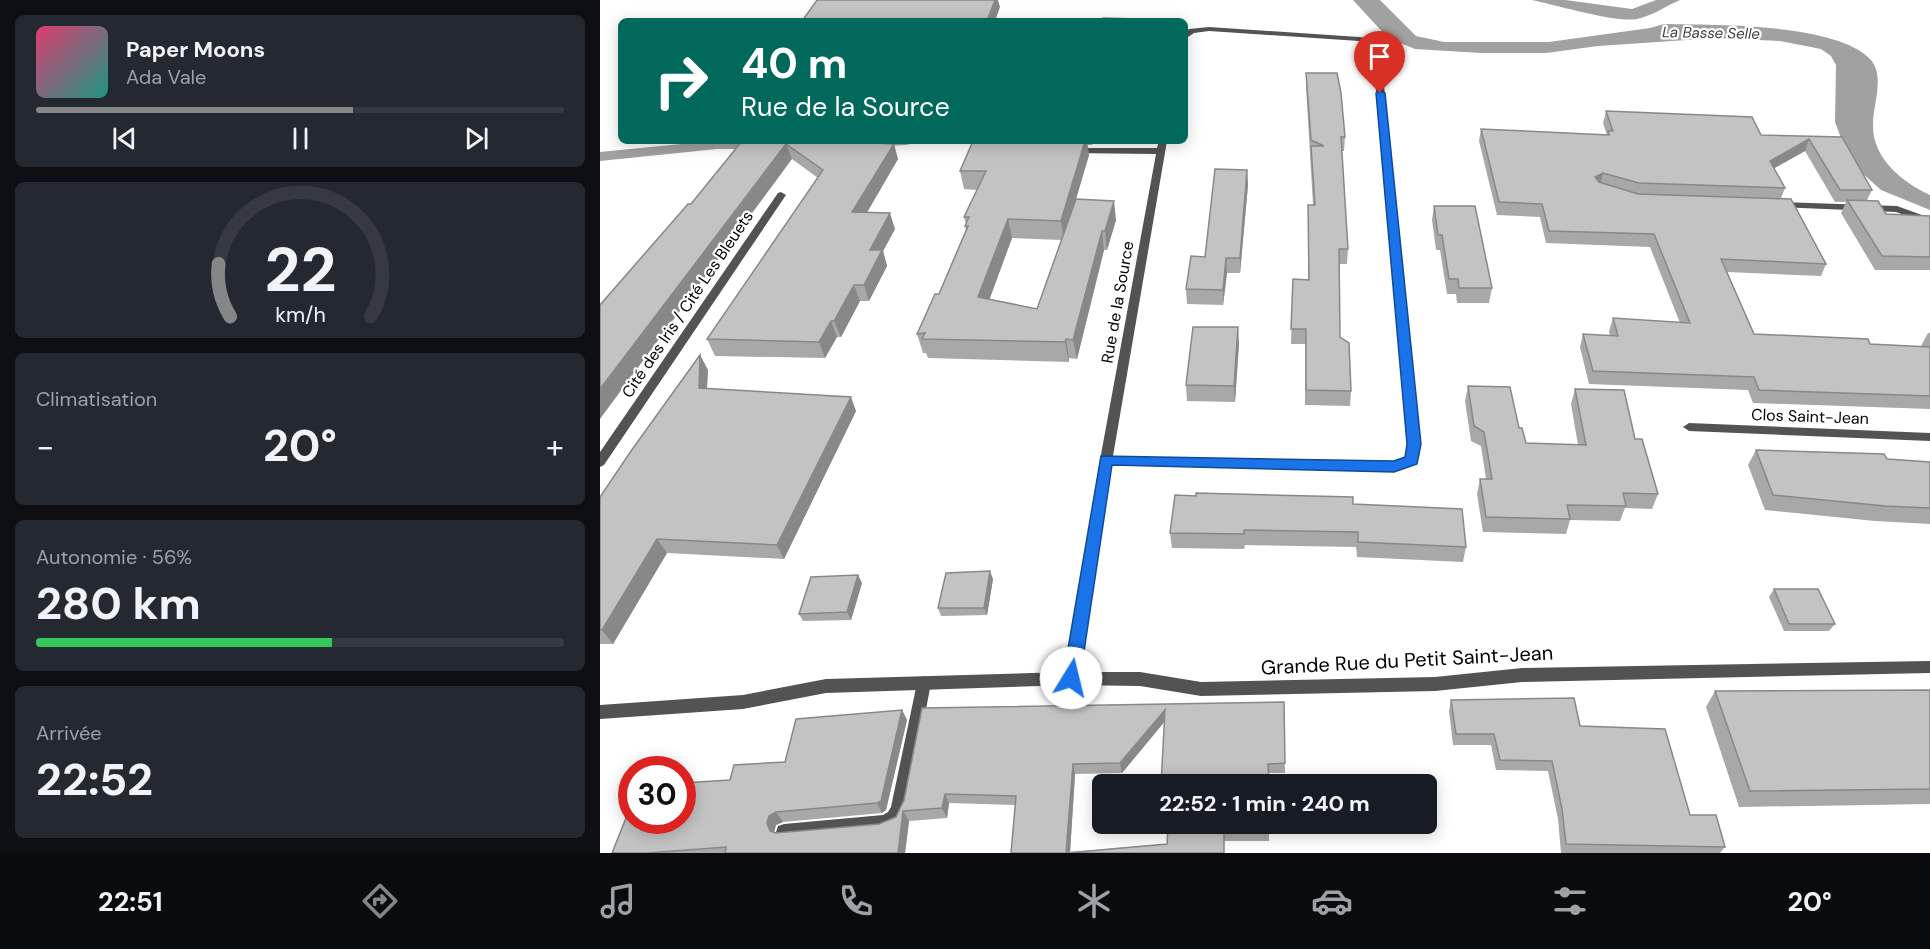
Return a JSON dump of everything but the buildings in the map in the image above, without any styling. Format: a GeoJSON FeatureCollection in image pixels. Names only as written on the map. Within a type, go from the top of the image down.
{"type":"FeatureCollection","features":[{"type":"Feature","properties":{"kind":"street"},"geometry":{"type":"LineString","coordinates":[[1106,460],[1394,467],[1412,460],[1414,444],[1376,46],[1370,41],[1359,39],[1209,29],[1192,31],[1188,34]]}},
{"type":"Feature","properties":{"kind":"street","name":"Rue de la Source"},"geometry":{"type":"LineString","coordinates":[[1059,149],[1162,146],[1106,460],[1071,678]]}},
{"type":"Feature","properties":{"kind":"street","name":"Cité des Iris / Cité Les Bleuets"},"geometry":{"type":"LineString","coordinates":[[600,462],[781,195]]}},
{"type":"Feature","properties":{"kind":"street"},"geometry":{"type":"LineString","coordinates":[[1775,205],[1897,209],[1930,221]]}},
{"type":"Feature","properties":{"kind":"street","name":"Clos Saint-Jean"},"geometry":{"type":"LineString","coordinates":[[1689,427],[1930,437]]}},
{"type":"Feature","properties":{"kind":"street","name":"Grande Rue du Petit Saint-Jean"},"geometry":{"type":"LineString","coordinates":[[600,712],[743,702],[826,686],[1071,678],[1140,679],[1201,689],[1435,684],[1522,675],[1930,667]]}},
{"type":"Feature","properties":{"kind":"street"},"geometry":{"type":"LineString","coordinates":[[784,832],[884,823],[894,818],[899,809],[924,683]]}},
{"type":"Feature","properties":{"kind":"water","name":"La Basse Selle"},"geometry":{"type":"Polygon","coordinates":[[[1353,0],[1380,0],[1416,36],[1444,42],[1549,42],[1664,24],[1772,28],[1829,38],[1852,47],[1869,58],[1874,65],[1878,81],[1873,124],[1878,148],[1883,158],[1899,176],[1930,195],[1930,210],[1881,190],[1850,162],[1835,122],[1836,65],[1831,56],[1821,49],[1780,41],[1716,38],[1598,46],[1546,53],[1481,53],[1415,49],[1388,38],[1353,0]]]}},
{"type":"Feature","properties":{"kind":"water"},"geometry":{"type":"Polygon","coordinates":[[[1532,0],[1565,0],[1632,9],[1656,0],[1680,0],[1648,16],[1627,20],[1532,0]]]}},
{"type":"Feature","properties":{"kind":"water"},"geometry":{"type":"Polygon","coordinates":[[[681,144],[910,144],[826,149],[717,149],[600,161],[600,152],[681,144]]]}},
{"type":"Feature","properties":{"kind":"route"},"geometry":{"type":"LineString","coordinates":[[1071,678],[1106,460],[1394,467],[1412,460],[1414,444],[1380,93]]}}]}
